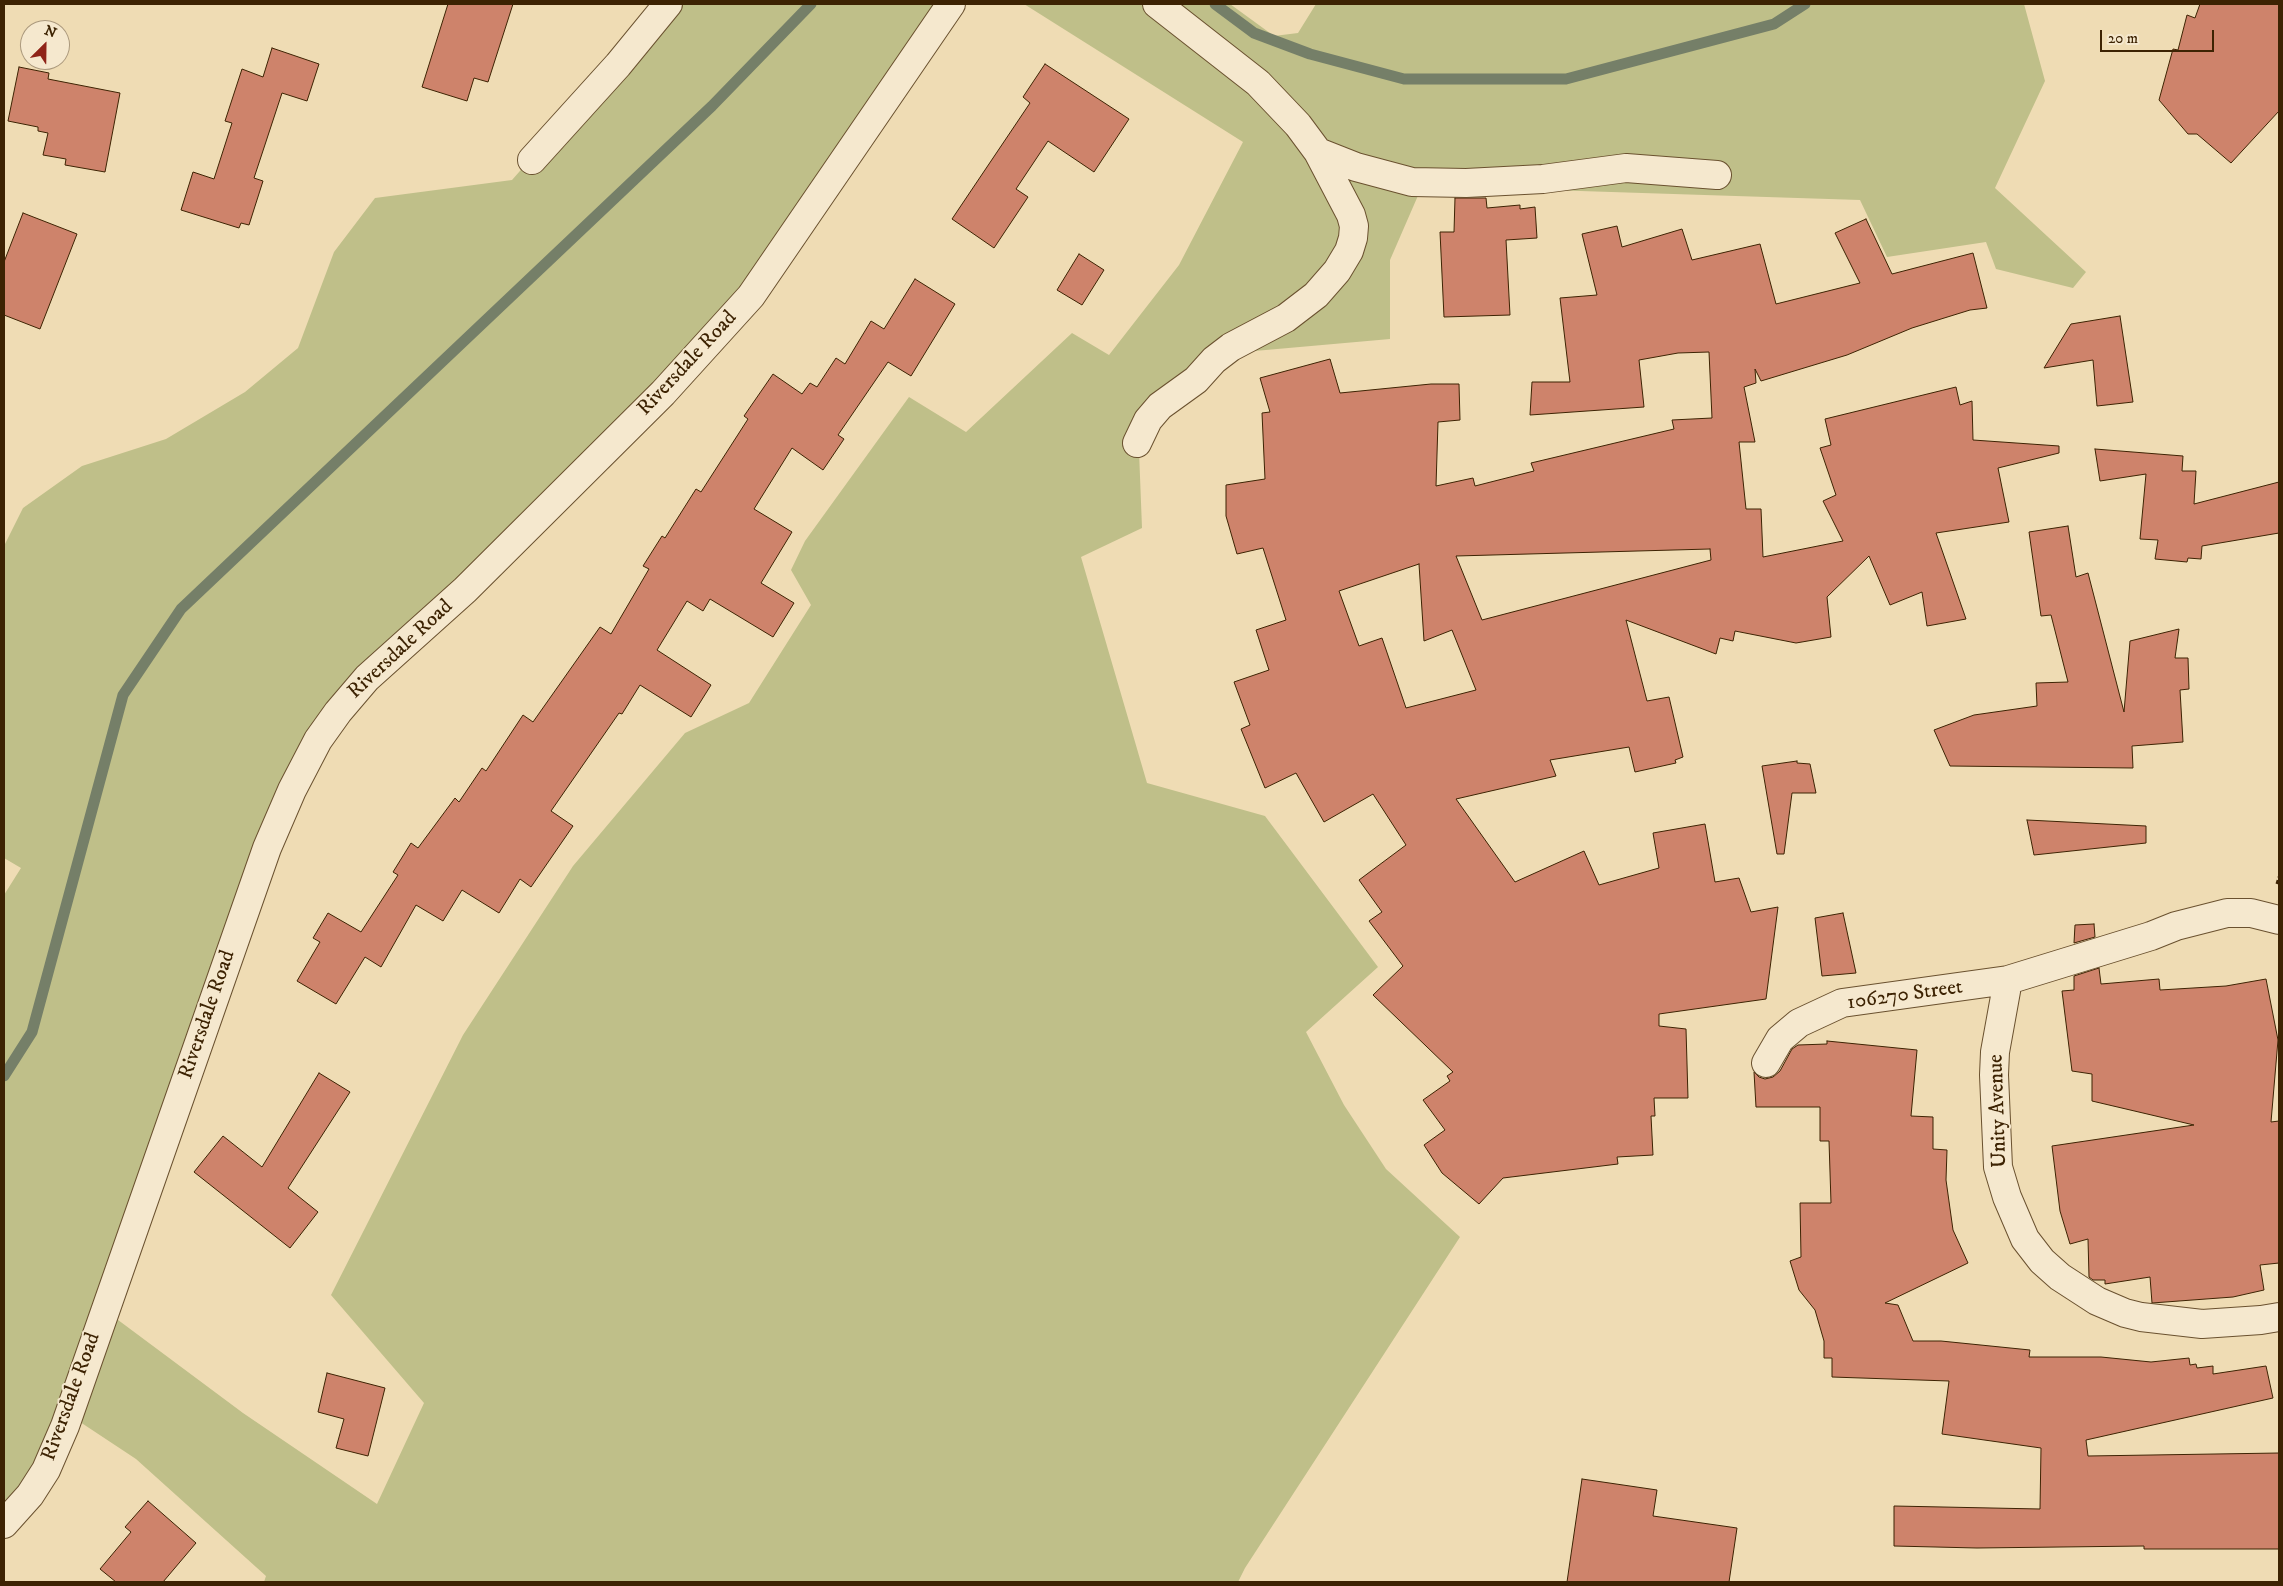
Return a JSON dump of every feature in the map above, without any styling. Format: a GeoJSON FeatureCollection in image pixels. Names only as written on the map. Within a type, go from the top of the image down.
{"type":"FeatureCollection","features":[{"type":"Feature","properties":{"kind":"street"},"geometry":{"type":"LineString","coordinates":[[532,160],[618,65],[668,4]]}},
{"type":"Feature","properties":{"kind":"street","name":"Riversdale Road"},"geometry":{"type":"LineString","coordinates":[[4,1524],[30,1495],[46,1470],[65,1426],[267,848],[292,790],[318,740],[338,712],[367,678],[466,590],[663,393],[751,296],[951,4]]}},
{"type":"Feature","properties":{"kind":"street"},"geometry":{"type":"LineString","coordinates":[[1137,443],[1148,420],[1160,406],[1196,380],[1214,360],[1231,347],[1286,318],[1316,295],[1337,271],[1349,251],[1354,226],[1348,207],[1318,152],[1298,125],[1258,83],[1157,4]]}},
{"type":"Feature","properties":{"kind":"street"},"geometry":{"type":"LineString","coordinates":[[1318,152],[1356,167],[1412,182],[1466,184],[1524,180],[1626,168],[1717,175]]}},
{"type":"Feature","properties":{"kind":"street"},"geometry":{"type":"LineString","coordinates":[[2008,980],[2151,936],[2176,926],[2226,913],[2251,913],[2279,920]]}},
{"type":"Feature","properties":{"kind":"street","name":"106270 Street"},"geometry":{"type":"LineString","coordinates":[[1766,1063],[1780,1039],[1799,1023],[1842,1003],[2008,980]]}},
{"type":"Feature","properties":{"kind":"street","name":"Unity Avenue"},"geometry":{"type":"LineString","coordinates":[[2008,980],[1995,1052],[1998,1167],[2017,1224],[2042,1261],[2082,1293],[2124,1313],[2174,1322],[2202,1324],[2279,1317]]}},
{"type":"Feature","properties":{"kind":"green space"},"geometry":{"type":"Polygon","coordinates":[[[667,4],[957,4],[754,304],[366,689],[308,767],[106,1311],[243,1413],[377,1504],[424,1403],[331,1295],[463,1035],[573,866],[685,733],[749,703],[811,605],[791,570],[805,541],[909,397],[966,432],[1072,333],[1109,355],[1179,265],[1243,142],[1024,4],[1230,4],[1274,36],[1298,33],[1316,4],[2024,4],[2045,81],[1995,188],[2086,272],[2073,288],[1996,269],[1986,242],[1887,257],[1860,200],[1487,188],[1420,191],[1390,260],[1390,339],[1232,353],[1163,409],[1139,451],[1142,528],[1081,557],[1147,783],[1265,816],[1378,967],[1306,1032],[1344,1105],[1386,1169],[1460,1237],[1245,1568],[1238,1582],[264,1582],[266,1576],[136,1459],[71,1416],[4,1529],[4,895],[21,868],[4,858],[4,546],[23,508],[82,466],[166,439],[245,392],[298,348],[334,252],[375,198],[512,180],[667,4]]]}},
{"type":"Feature","properties":{"kind":"building"},"geometry":{"type":"Polygon","coordinates":[[[448,4],[513,4],[488,82],[474,78],[467,101],[422,87],[448,4]]]}},
{"type":"Feature","properties":{"kind":"building"},"geometry":{"type":"Polygon","coordinates":[[[2200,4],[2279,4],[2279,111],[2231,163],[2197,134],[2188,134],[2159,100],[2173,49],[2178,50],[2187,15],[2195,18],[2200,4]]]}},
{"type":"Feature","properties":{"kind":"building"},"geometry":{"type":"Polygon","coordinates":[[[272,48],[319,64],[307,101],[282,93],[254,178],[263,181],[249,225],[241,223],[239,228],[181,210],[193,172],[214,179],[232,123],[225,121],[242,69],[263,77],[272,48]]]}},
{"type":"Feature","properties":{"kind":"building"},"geometry":{"type":"Polygon","coordinates":[[[1045,64],[1129,119],[1094,172],[1048,141],[1016,189],[1028,197],[994,248],[952,219],[1030,103],[1023,97],[1045,64]]]}},
{"type":"Feature","properties":{"kind":"building"},"geometry":{"type":"Polygon","coordinates":[[[19,67],[20,70],[49,73],[48,79],[120,93],[105,172],[65,165],[66,159],[43,155],[48,133],[38,131],[38,127],[8,121],[19,67]]]}},
{"type":"Feature","properties":{"kind":"building"},"geometry":{"type":"Polygon","coordinates":[[[1455,198],[1486,198],[1487,208],[1520,205],[1520,209],[1535,207],[1537,238],[1506,240],[1510,315],[1444,317],[1440,232],[1454,232],[1455,198]]]}},
{"type":"Feature","properties":{"kind":"building"},"geometry":{"type":"Polygon","coordinates":[[[23,213],[77,234],[40,329],[4,315],[4,262],[23,213]]]}},
{"type":"Feature","properties":{"kind":"building"},"geometry":{"type":"Polygon","coordinates":[[[1866,219],[1892,274],[1973,253],[1987,308],[1970,310],[1912,328],[1847,355],[1761,381],[1755,369],[1756,383],[1744,387],[1755,442],[1739,442],[1746,509],[1761,509],[1763,557],[1843,541],[1823,501],[1836,495],[1820,448],[1831,445],[1825,419],[1956,387],[1960,405],[1972,401],[1973,440],[2059,446],[2059,453],[1998,468],[2009,522],[1936,533],[1966,619],[1927,626],[1922,592],[1890,605],[1869,556],[1827,597],[1831,637],[1796,643],[1735,631],[1733,641],[1720,638],[1716,654],[1626,620],[1647,701],[1669,697],[1683,757],[1675,760],[1676,763],[1635,772],[1629,747],[1550,760],[1556,776],[1456,799],[1515,882],[1584,851],[1599,885],[1659,868],[1653,833],[1705,824],[1715,882],[1739,878],[1751,912],[1778,907],[1766,999],[1659,1014],[1659,1026],[1686,1029],[1688,1098],[1654,1098],[1655,1116],[1651,1116],[1653,1155],[1617,1157],[1618,1164],[1503,1178],[1479,1204],[1442,1173],[1424,1145],[1445,1130],[1423,1100],[1450,1081],[1447,1076],[1453,1072],[1373,995],[1403,966],[1369,921],[1382,912],[1359,880],[1406,845],[1373,794],[1324,822],[1296,773],[1265,788],[1241,729],[1250,725],[1234,682],[1269,670],[1256,630],[1286,620],[1263,548],[1237,554],[1226,516],[1226,485],[1265,479],[1262,413],[1270,412],[1260,378],[1330,359],[1340,393],[1431,384],[1459,384],[1460,420],[1438,422],[1436,486],[1473,478],[1475,486],[1534,471],[1531,463],[1674,429],[1672,420],[1712,418],[1709,352],[1678,353],[1639,360],[1644,407],[1530,415],[1532,382],[1570,382],[1560,298],[1597,295],[1582,234],[1617,226],[1622,247],[1682,229],[1692,260],[1760,244],[1776,304],[1860,283],[1835,233],[1866,219]],[[1710,549],[1456,556],[1482,620],[1711,560],[1710,549]],[[1419,564],[1339,591],[1359,646],[1382,638],[1406,708],[1476,690],[1452,630],[1424,641],[1419,564]]]}},
{"type":"Feature","properties":{"kind":"building"},"geometry":{"type":"Polygon","coordinates":[[[1079,254],[1104,270],[1082,305],[1057,290],[1079,254]]]}},
{"type":"Feature","properties":{"kind":"building"},"geometry":{"type":"Polygon","coordinates":[[[915,279],[955,304],[911,376],[888,362],[838,435],[844,439],[823,470],[792,448],[754,509],[792,532],[761,583],[794,603],[773,637],[710,599],[703,611],[687,601],[657,650],[711,685],[691,717],[640,685],[622,714],[619,713],[551,811],[573,826],[531,887],[520,879],[499,913],[462,890],[443,921],[416,905],[381,967],[365,957],[336,1004],[297,981],[320,942],[313,938],[328,913],[361,932],[398,875],[393,872],[411,843],[418,848],[455,798],[459,802],[482,768],[486,771],[523,715],[533,722],[600,627],[611,634],[649,569],[643,566],[662,536],[665,538],[696,489],[701,492],[748,419],[744,416],[773,374],[802,394],[810,383],[817,387],[836,358],[845,364],[871,321],[884,329],[915,279]]]}},
{"type":"Feature","properties":{"kind":"building"},"geometry":{"type":"Polygon","coordinates":[[[2120,316],[2133,402],[2097,406],[2093,360],[2044,368],[2071,324],[2120,316]]]}},
{"type":"Feature","properties":{"kind":"building"},"geometry":{"type":"Polygon","coordinates":[[[2095,449],[2183,456],[2182,471],[2196,471],[2194,504],[2279,482],[2279,533],[2202,546],[2201,559],[2188,558],[2187,562],[2155,559],[2158,540],[2140,539],[2146,474],[2100,481],[2095,449]]]}},
{"type":"Feature","properties":{"kind":"building"},"geometry":{"type":"Polygon","coordinates":[[[2068,526],[2076,577],[2088,573],[2124,712],[2130,641],[2179,629],[2175,658],[2188,658],[2189,689],[2180,690],[2183,742],[2132,746],[2133,768],[1950,766],[1934,730],[1974,715],[2037,706],[2036,683],[2068,682],[2051,615],[2041,616],[2029,532],[2068,526]]]}},
{"type":"Feature","properties":{"kind":"building"},"geometry":{"type":"Polygon","coordinates":[[[1797,761],[1797,763],[1810,764],[1816,793],[1792,793],[1784,854],[1777,854],[1762,766],[1797,761]]]}},
{"type":"Feature","properties":{"kind":"building"},"geometry":{"type":"Polygon","coordinates":[[[2027,820],[2146,826],[2146,843],[2034,855],[2027,820]]]}},
{"type":"Feature","properties":{"kind":"building"},"geometry":{"type":"Polygon","coordinates":[[[1843,913],[1856,973],[1822,976],[1815,918],[1843,913]]]}},
{"type":"Feature","properties":{"kind":"building"},"geometry":{"type":"Polygon","coordinates":[[[2094,924],[2095,937],[2074,943],[2075,925],[2094,924]]]}},
{"type":"Feature","properties":{"kind":"building"},"geometry":{"type":"Polygon","coordinates":[[[2099,968],[2101,984],[2159,979],[2160,990],[2226,986],[2266,979],[2278,1040],[2271,1122],[2279,1121],[2279,1263],[2260,1265],[2264,1290],[2233,1297],[2152,1303],[2150,1277],[2105,1284],[2105,1280],[2093,1280],[2089,1277],[2088,1239],[2070,1244],[2060,1211],[2052,1146],[2194,1125],[2092,1101],[2092,1074],[2072,1071],[2062,991],[2074,990],[2074,976],[2099,968]]]}},
{"type":"Feature","properties":{"kind":"building"},"geometry":{"type":"Polygon","coordinates":[[[1827,1041],[1917,1050],[1911,1116],[1933,1117],[1933,1149],[1947,1150],[1946,1180],[1953,1230],[1968,1263],[1885,1303],[1898,1305],[1913,1341],[1941,1341],[2030,1350],[2029,1357],[2101,1357],[2151,1362],[2189,1358],[2190,1365],[2196,1364],[2197,1368],[2213,1366],[2213,1374],[2266,1366],[2273,1398],[2086,1440],[2088,1456],[2279,1453],[2279,1549],[2144,1549],[2144,1546],[1977,1548],[1894,1546],[1894,1506],[2040,1509],[2041,1448],[1942,1434],[1949,1381],[1832,1377],[1832,1358],[1824,1358],[1824,1341],[1815,1310],[1799,1290],[1790,1261],[1801,1257],[1800,1203],[1831,1203],[1829,1141],[1820,1141],[1820,1107],[1756,1107],[1754,1072],[1759,1077],[1765,1079],[1773,1077],[1780,1071],[1792,1049],[1798,1045],[1827,1044],[1827,1041]]]}},
{"type":"Feature","properties":{"kind":"building"},"geometry":{"type":"Polygon","coordinates":[[[319,1073],[350,1092],[288,1188],[318,1212],[290,1248],[194,1172],[223,1136],[262,1167],[319,1073]]]}},
{"type":"Feature","properties":{"kind":"building"},"geometry":{"type":"Polygon","coordinates":[[[327,1373],[385,1388],[368,1456],[336,1448],[344,1419],[318,1412],[327,1373]]]}},
{"type":"Feature","properties":{"kind":"building"},"geometry":{"type":"Polygon","coordinates":[[[1582,1479],[1657,1490],[1653,1516],[1737,1528],[1729,1582],[1567,1582],[1582,1479]]]}},
{"type":"Feature","properties":{"kind":"building"},"geometry":{"type":"Polygon","coordinates":[[[148,1501],[196,1543],[163,1582],[116,1582],[100,1569],[131,1532],[125,1527],[148,1501]]]}},
{"type":"Feature","properties":{"kind":"waterway"},"geometry":{"type":"LineString","coordinates":[[4,1076],[32,1032],[123,695],[181,609],[712,106],[811,4]]}},
{"type":"Feature","properties":{"kind":"waterway"},"geometry":{"type":"LineString","coordinates":[[1215,4],[1254,33],[1310,54],[1404,79],[1566,79],[1774,24],[1805,4]]}}]}
